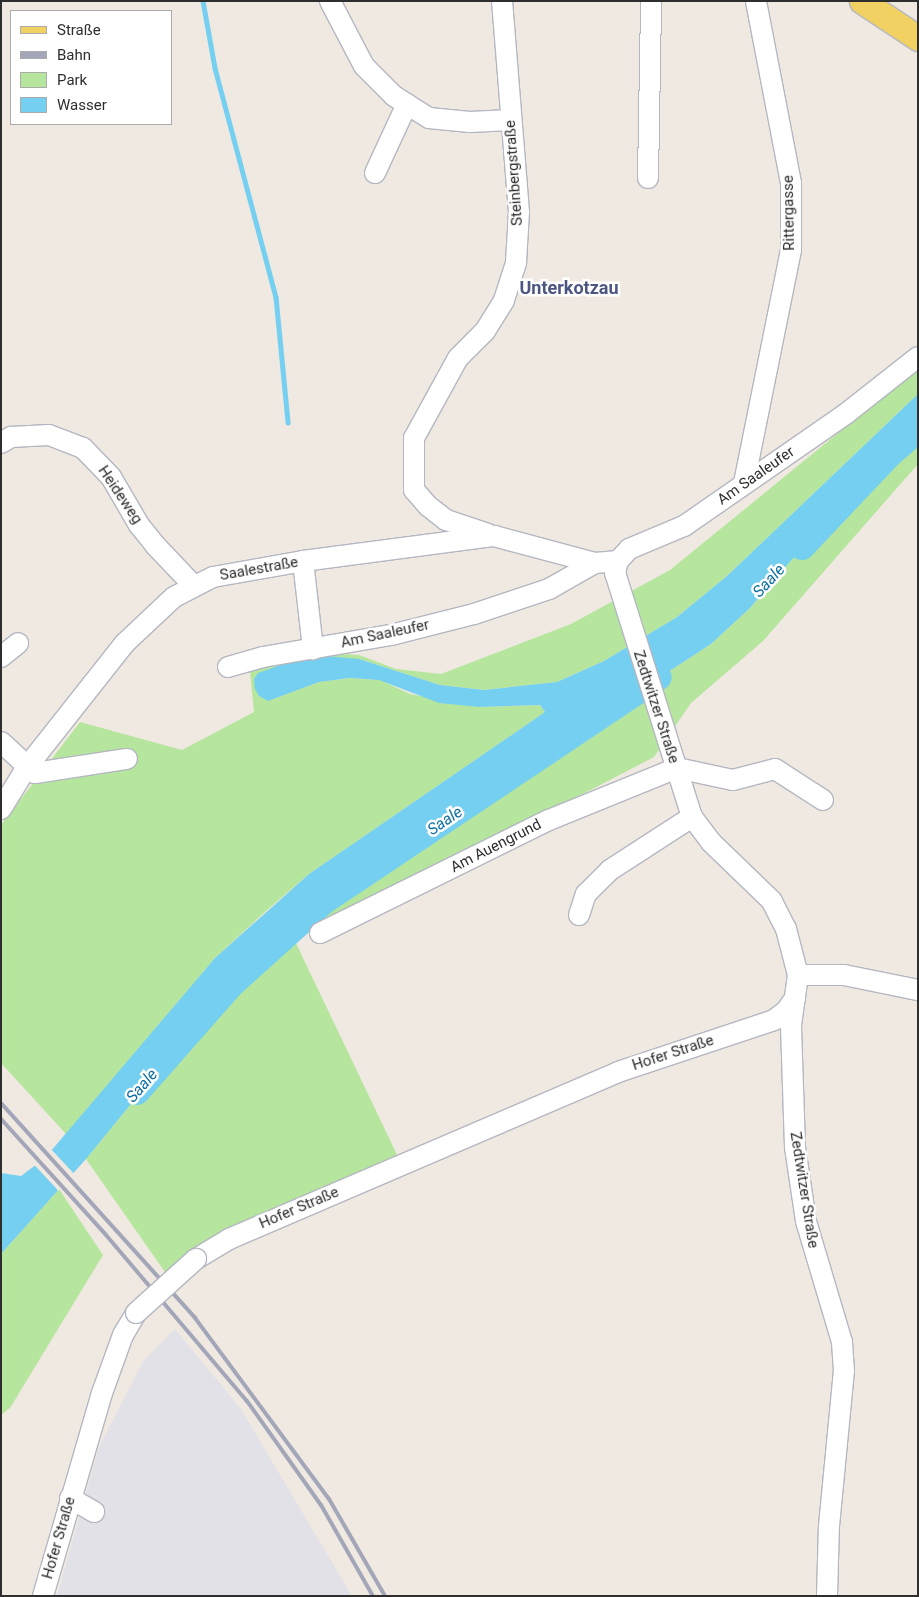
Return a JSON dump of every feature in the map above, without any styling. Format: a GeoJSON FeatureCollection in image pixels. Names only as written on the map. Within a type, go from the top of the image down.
{"type":"FeatureCollection","features":[{"type":"Feature","properties":{"kind":"main road"},"geometry":{"type":"LineString","coordinates":[[862,1],[918,38]]}},
{"type":"Feature","properties":{"kind":"street"},"geometry":{"type":"LineString","coordinates":[[330,1],[364,66],[394,96],[429,118],[470,122],[511,120]]}},
{"type":"Feature","properties":{"kind":"street","name":"Steinbergstraße"},"geometry":{"type":"LineString","coordinates":[[494,536],[446,520],[428,506],[414,490],[414,438],[458,358],[486,330],[504,300],[516,262],[519,212],[502,1]]}},
{"type":"Feature","properties":{"kind":"street"},"geometry":{"type":"LineString","coordinates":[[648,178],[651,1]]}},
{"type":"Feature","properties":{"kind":"street","name":"Rittergasse"},"geometry":{"type":"LineString","coordinates":[[744,484],[791,250],[791,183],[756,1]]}},
{"type":"Feature","properties":{"kind":"street"},"geometry":{"type":"LineString","coordinates":[[375,173],[407,104]]}},
{"type":"Feature","properties":{"kind":"street","name":"Am Saaleufer"},"geometry":{"type":"LineString","coordinates":[[618,561],[629,548],[684,526],[847,412],[918,357]]}},
{"type":"Feature","properties":{"kind":"street","name":"Heideweg"},"geometry":{"type":"LineString","coordinates":[[5,436],[49,434],[83,448],[111,477],[139,525],[155,545],[193,585]]}},
{"type":"Feature","properties":{"kind":"street","name":"Saalestraße"},"geometry":{"type":"LineString","coordinates":[[1,809],[27,767],[125,643],[150,617],[193,585],[241,570],[494,536],[595,563],[618,561]]}},
{"type":"Feature","properties":{"kind":"street"},"geometry":{"type":"LineString","coordinates":[[303,561],[312,649]]}},
{"type":"Feature","properties":{"kind":"street","name":"Zedtwitzer Straße"},"geometry":{"type":"LineString","coordinates":[[618,561],[614,573],[620,597],[692,817],[711,842],[772,901],[786,929],[798,984],[791,1039],[795,1147],[806,1221],[842,1342],[844,1371],[828,1526],[827,1596]]}},
{"type":"Feature","properties":{"kind":"street","name":"Am Saaleufer"},"geometry":{"type":"LineString","coordinates":[[228,667],[391,635],[474,614],[549,589],[595,563]]}},
{"type":"Feature","properties":{"kind":"street"},"geometry":{"type":"LineString","coordinates":[[1,657],[18,643]]}},
{"type":"Feature","properties":{"kind":"street"},"geometry":{"type":"LineString","coordinates":[[1,742],[35,774],[127,759]]}},
{"type":"Feature","properties":{"kind":"street"},"geometry":{"type":"LineString","coordinates":[[677,768],[733,780],[775,768],[823,800]]}},
{"type":"Feature","properties":{"kind":"street","name":"Am Auengrund"},"geometry":{"type":"LineString","coordinates":[[320,933],[550,820],[677,768]]}},
{"type":"Feature","properties":{"kind":"street"},"geometry":{"type":"LineString","coordinates":[[579,915],[586,894],[610,870],[692,817]]}},
{"type":"Feature","properties":{"kind":"street"},"geometry":{"type":"LineString","coordinates":[[798,984],[844,975],[918,990]]}},
{"type":"Feature","properties":{"kind":"street","name":"Hofer Straße"},"geometry":{"type":"LineString","coordinates":[[43,1596],[102,1393],[123,1335],[136,1313],[196,1260],[229,1238],[618,1072],[758,1025],[786,1011],[798,984]]}},
{"type":"Feature","properties":{"kind":"street"},"geometry":{"type":"LineString","coordinates":[[758,1025],[780,1028],[791,1039]]}},
{"type":"Feature","properties":{"kind":"street"},"geometry":{"type":"LineString","coordinates":[[70,1498],[94,1512]]}},
{"type":"Feature","properties":{"kind":"shaded area"},"geometry":{"type":"Polygon","coordinates":[[[175,1329],[241,1409],[352,1596],[57,1596],[99,1447],[144,1360],[175,1329]]]}},
{"type":"Feature","properties":{"kind":"green space"},"geometry":{"type":"Polygon","coordinates":[[[918,368],[918,394],[727,576],[677,617],[604,661],[557,682],[484,690],[440,685],[359,659],[268,701],[319,682],[350,678],[380,680],[410,694],[479,707],[540,705],[545,712],[309,874],[266,911],[215,958],[66,1134],[1,1063],[1,825],[80,722],[182,750],[254,712],[250,671],[294,657],[325,653],[359,655],[396,669],[441,674],[571,624],[670,570],[918,368]]]}},
{"type":"Feature","properties":{"kind":"green space"},"geometry":{"type":"Polygon","coordinates":[[[918,424],[918,464],[763,641],[691,703],[654,757],[460,858],[293,937],[400,1161],[167,1275],[86,1159],[234,978],[289,925],[337,888],[711,644],[749,609],[885,453],[918,424]]]}},
{"type":"Feature","properties":{"kind":"green space"},"geometry":{"type":"Polygon","coordinates":[[[59,1189],[103,1255],[10,1408],[1,1415],[1,1254],[59,1189]]]}},
{"type":"Feature","properties":{"kind":"water"},"geometry":{"type":"Polygon","coordinates":[[[918,394],[918,423],[885,453],[749,609],[711,644],[337,888],[289,925],[234,978],[86,1159],[1,1254],[1,1173],[21,1176],[45,1158],[215,958],[309,874],[545,712],[540,705],[479,707],[439,703],[379,680],[350,678],[319,682],[268,701],[259,696],[255,689],[254,679],[258,673],[295,660],[326,656],[359,659],[440,685],[484,690],[557,682],[604,661],[677,617],[727,576],[918,394]]]}},
{"type":"Feature","properties":{"kind":"pier"},"geometry":{"type":"Polygon","coordinates":[[[50,1148],[75,1175],[58,1191],[33,1164],[50,1148]]]}},
{"type":"Feature","properties":{"kind":"waterway"},"geometry":{"type":"LineString","coordinates":[[203,1],[215,68],[276,297],[288,422]]}},
{"type":"Feature","properties":{"kind":"waterway","name":"Saale"},"geometry":{"type":"LineString","coordinates":[[802,547],[889,455],[918,430]]}},
{"type":"Feature","properties":{"kind":"waterway","name":"Saale"},"geometry":{"type":"LineString","coordinates":[[137,1092],[232,984],[323,902],[659,677]]}},
{"type":"Feature","properties":{"kind":"railway"},"geometry":{"type":"LineString","coordinates":[[1,1103],[195,1318],[329,1499],[385,1596]]}},
{"type":"Feature","properties":{"kind":"railway"},"geometry":{"type":"LineString","coordinates":[[1,1119],[106,1235],[247,1401],[321,1505],[373,1596]]}},
{"type":"Feature","properties":{"kind":"district","name":"Unterkotzau"},"geometry":{"type":"Point","coordinates":[569,288]}}]}
